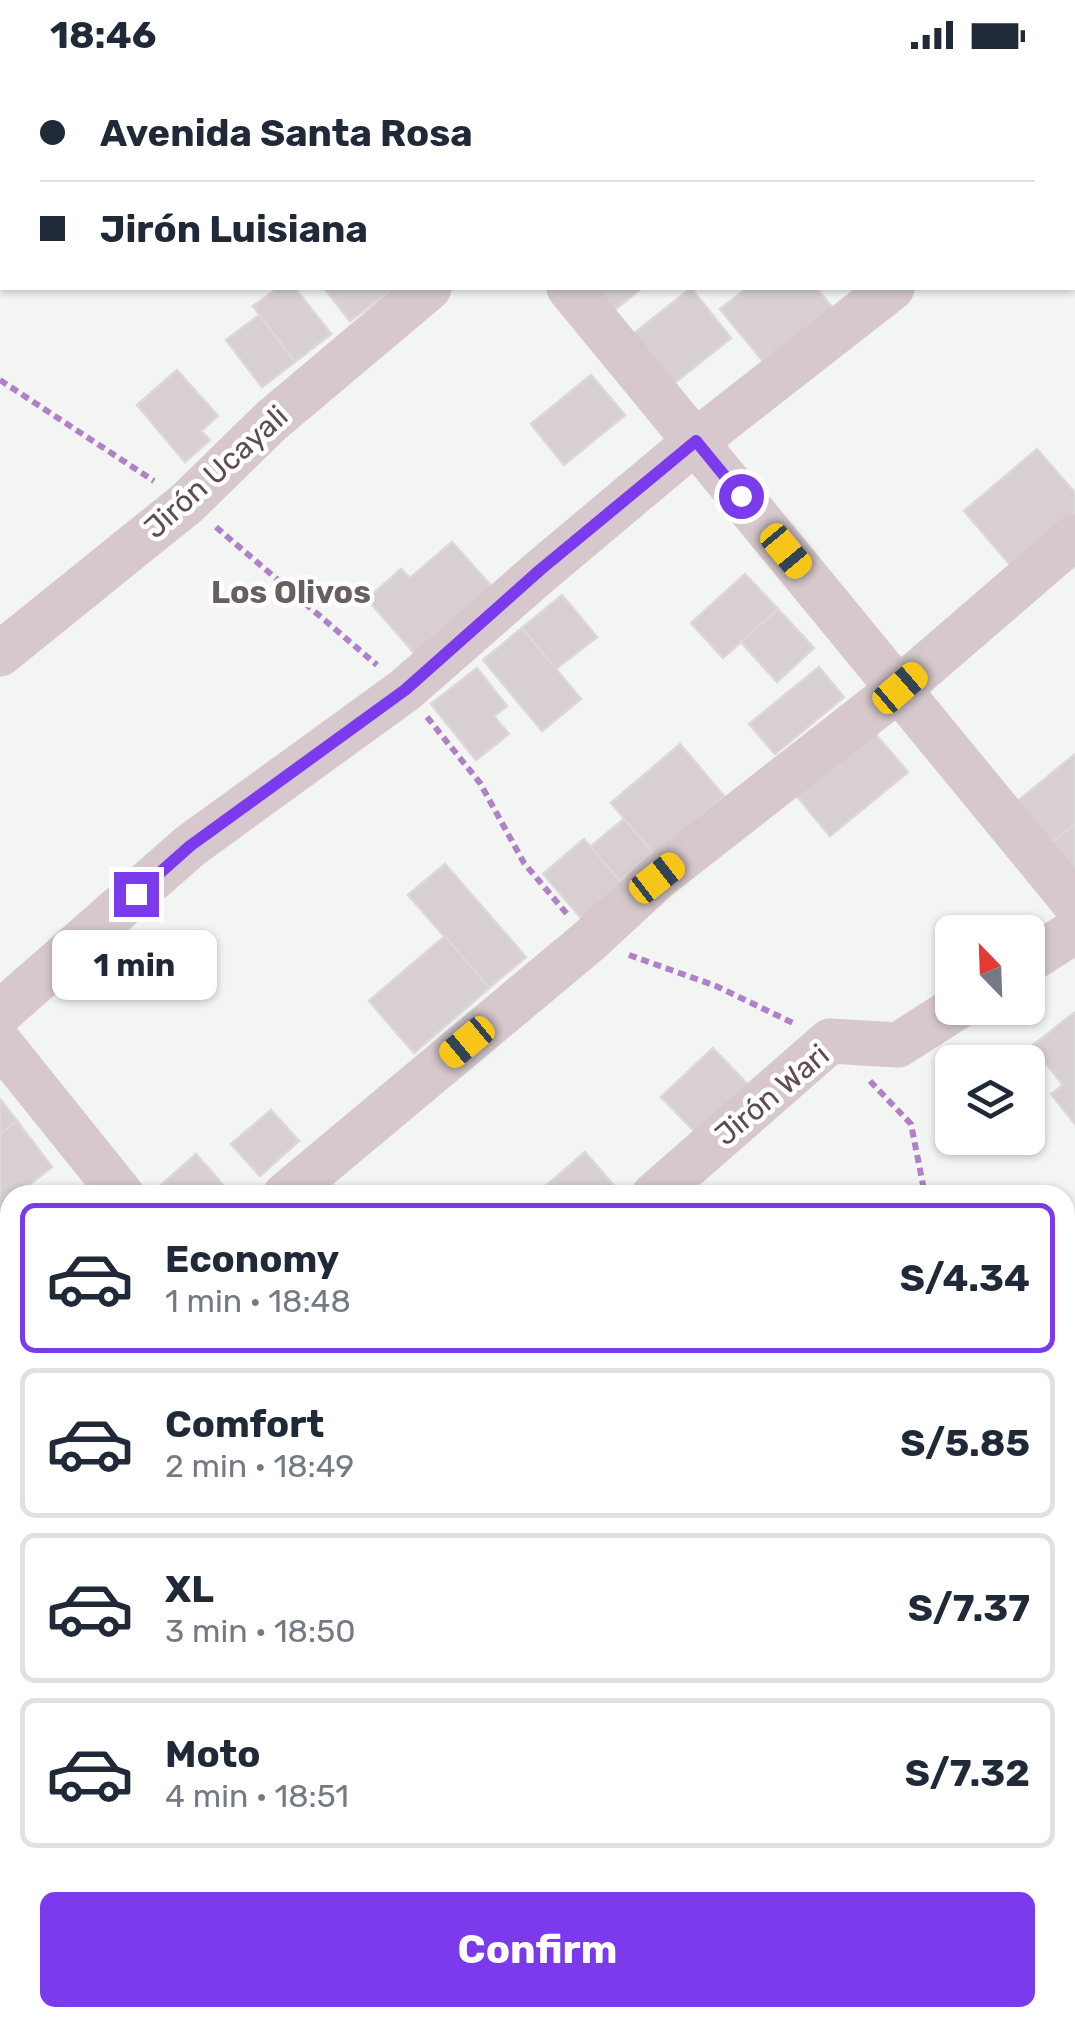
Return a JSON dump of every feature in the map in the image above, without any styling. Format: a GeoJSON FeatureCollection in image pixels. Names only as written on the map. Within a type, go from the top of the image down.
{"type":"FeatureCollection","features":[{"type":"Feature","properties":{"kind":"street","name":"Jirón Ucayali"},"geometry":{"type":"LineString","coordinates":[[0,654],[187,503],[271,421],[428,290]]}},
{"type":"Feature","properties":{"kind":"street"},"geometry":{"type":"LineString","coordinates":[[571,290],[1075,904]]}},
{"type":"Feature","properties":{"kind":"street"},"geometry":{"type":"LineString","coordinates":[[0,1013],[190,846],[405,690],[540,570],[696,441],[889,290]]}},
{"type":"Feature","properties":{"kind":"street"},"geometry":{"type":"LineString","coordinates":[[297,1185],[589,941],[657,878],[900,688],[1075,537]]}},
{"type":"Feature","properties":{"kind":"street"},"geometry":{"type":"LineString","coordinates":[[1045,951],[1075,931]]}},
{"type":"Feature","properties":{"kind":"street","name":"Jirón Wari"},"geometry":{"type":"LineString","coordinates":[[665,1185],[830,1041],[898,1045],[935,1021]]}},
{"type":"Feature","properties":{"kind":"street"},"geometry":{"type":"LineString","coordinates":[[0,1043],[114,1185]]}},
{"type":"Feature","properties":{"kind":"path"},"geometry":{"type":"LineString","coordinates":[[0,380],[187,503],[405,690],[480,783],[524,863],[589,941],[716,986],[830,1041],[912,1124],[922,1185]]}},
{"type":"Feature","properties":{"kind":"building"},"geometry":{"type":"Polygon","coordinates":[[[275,290],[297,290],[331,334],[295,362],[253,306],[275,290]]]}},
{"type":"Feature","properties":{"kind":"building"},"geometry":{"type":"Polygon","coordinates":[[[326,290],[391,290],[350,321],[326,290]]]}},
{"type":"Feature","properties":{"kind":"building"},"geometry":{"type":"Polygon","coordinates":[[[588,290],[639,290],[608,315],[588,290]]]}},
{"type":"Feature","properties":{"kind":"building"},"geometry":{"type":"Polygon","coordinates":[[[688,290],[693,290],[731,338],[662,393],[622,343],[688,290]]]}},
{"type":"Feature","properties":{"kind":"building"},"geometry":{"type":"Polygon","coordinates":[[[744,290],[818,290],[839,315],[771,371],[720,309],[744,290]]]}},
{"type":"Feature","properties":{"kind":"building"},"geometry":{"type":"Polygon","coordinates":[[[259,315],[295,362],[262,387],[226,340],[259,315]]]}},
{"type":"Feature","properties":{"kind":"building"},"geometry":{"type":"Polygon","coordinates":[[[177,370],[218,416],[201,431],[210,440],[185,462],[137,405],[177,370]]]}},
{"type":"Feature","properties":{"kind":"building"},"geometry":{"type":"Polygon","coordinates":[[[591,375],[625,415],[564,465],[531,424],[591,375]]]}},
{"type":"Feature","properties":{"kind":"building"},"geometry":{"type":"Polygon","coordinates":[[[1037,449],[1075,493],[1075,513],[1012,567],[964,511],[1037,449]]]}},
{"type":"Feature","properties":{"kind":"building"},"geometry":{"type":"Polygon","coordinates":[[[452,542],[493,588],[416,655],[367,599],[401,569],[410,578],[452,542]]]}},
{"type":"Feature","properties":{"kind":"building"},"geometry":{"type":"Polygon","coordinates":[[[745,574],[778,609],[723,658],[691,623],[745,574]]]}},
{"type":"Feature","properties":{"kind":"building"},"geometry":{"type":"Polygon","coordinates":[[[562,595],[597,637],[556,669],[522,628],[562,595]]]}},
{"type":"Feature","properties":{"kind":"building"},"geometry":{"type":"Polygon","coordinates":[[[778,609],[814,648],[777,682],[741,642],[778,609]]]}},
{"type":"Feature","properties":{"kind":"building"},"geometry":{"type":"Polygon","coordinates":[[[522,628],[581,699],[542,731],[483,660],[522,628]]]}},
{"type":"Feature","properties":{"kind":"building"},"geometry":{"type":"Polygon","coordinates":[[[819,667],[844,697],[775,754],[749,724],[819,667]]]}},
{"type":"Feature","properties":{"kind":"building"},"geometry":{"type":"Polygon","coordinates":[[[477,668],[507,706],[494,716],[509,734],[476,760],[431,704],[477,668]]]}},
{"type":"Feature","properties":{"kind":"building"},"geometry":{"type":"Polygon","coordinates":[[[871,729],[908,772],[830,836],[794,793],[871,729]]]}},
{"type":"Feature","properties":{"kind":"building"},"geometry":{"type":"Polygon","coordinates":[[[680,744],[724,796],[655,855],[611,803],[680,744]]]}},
{"type":"Feature","properties":{"kind":"building"},"geometry":{"type":"Polygon","coordinates":[[[1075,754],[1075,824],[1040,852],[1007,810],[1075,754]]]}},
{"type":"Feature","properties":{"kind":"building"},"geometry":{"type":"Polygon","coordinates":[[[624,819],[652,852],[619,880],[590,847],[624,819]]]}},
{"type":"Feature","properties":{"kind":"building"},"geometry":{"type":"Polygon","coordinates":[[[1075,824],[1075,894],[1040,852],[1075,824]]]}},
{"type":"Feature","properties":{"kind":"building"},"geometry":{"type":"Polygon","coordinates":[[[584,839],[623,885],[582,919],[543,874],[584,839]]]}},
{"type":"Feature","properties":{"kind":"building"},"geometry":{"type":"Polygon","coordinates":[[[445,864],[526,957],[489,988],[408,895],[445,864]]]}},
{"type":"Feature","properties":{"kind":"building"},"geometry":{"type":"Polygon","coordinates":[[[445,936],[489,988],[414,1053],[369,1001],[445,936]]]}},
{"type":"Feature","properties":{"kind":"building"},"geometry":{"type":"Polygon","coordinates":[[[1075,1012],[1075,1124],[1051,1094],[1063,1085],[1045,1062],[1045,1045],[1033,1045],[1075,1012]]]}},
{"type":"Feature","properties":{"kind":"building"},"geometry":{"type":"Polygon","coordinates":[[[713,1048],[752,1089],[701,1138],[661,1097],[713,1048]]]}},
{"type":"Feature","properties":{"kind":"building"},"geometry":{"type":"Polygon","coordinates":[[[0,1099],[17,1121],[0,1134],[0,1099]]]}},
{"type":"Feature","properties":{"kind":"building"},"geometry":{"type":"Polygon","coordinates":[[[271,1110],[299,1141],[260,1176],[231,1144],[271,1110]]]}},
{"type":"Feature","properties":{"kind":"building"},"geometry":{"type":"Polygon","coordinates":[[[17,1121],[52,1167],[29,1185],[0,1185],[0,1134],[17,1121]]]}},
{"type":"Feature","properties":{"kind":"building"},"geometry":{"type":"Polygon","coordinates":[[[585,1152],[613,1185],[547,1185],[585,1152]]]}},
{"type":"Feature","properties":{"kind":"building"},"geometry":{"type":"Polygon","coordinates":[[[196,1154],[223,1185],[161,1185],[196,1154]]]}},
{"type":"Feature","properties":{"kind":"district","name":"Los Olivos"},"geometry":{"type":"Point","coordinates":[291,592]}},
{"type":"Feature","properties":{"kind":"route"},"geometry":{"type":"LineString","coordinates":[[136,894],[190,846],[405,690],[540,570],[696,441],[741,496]]}}]}
